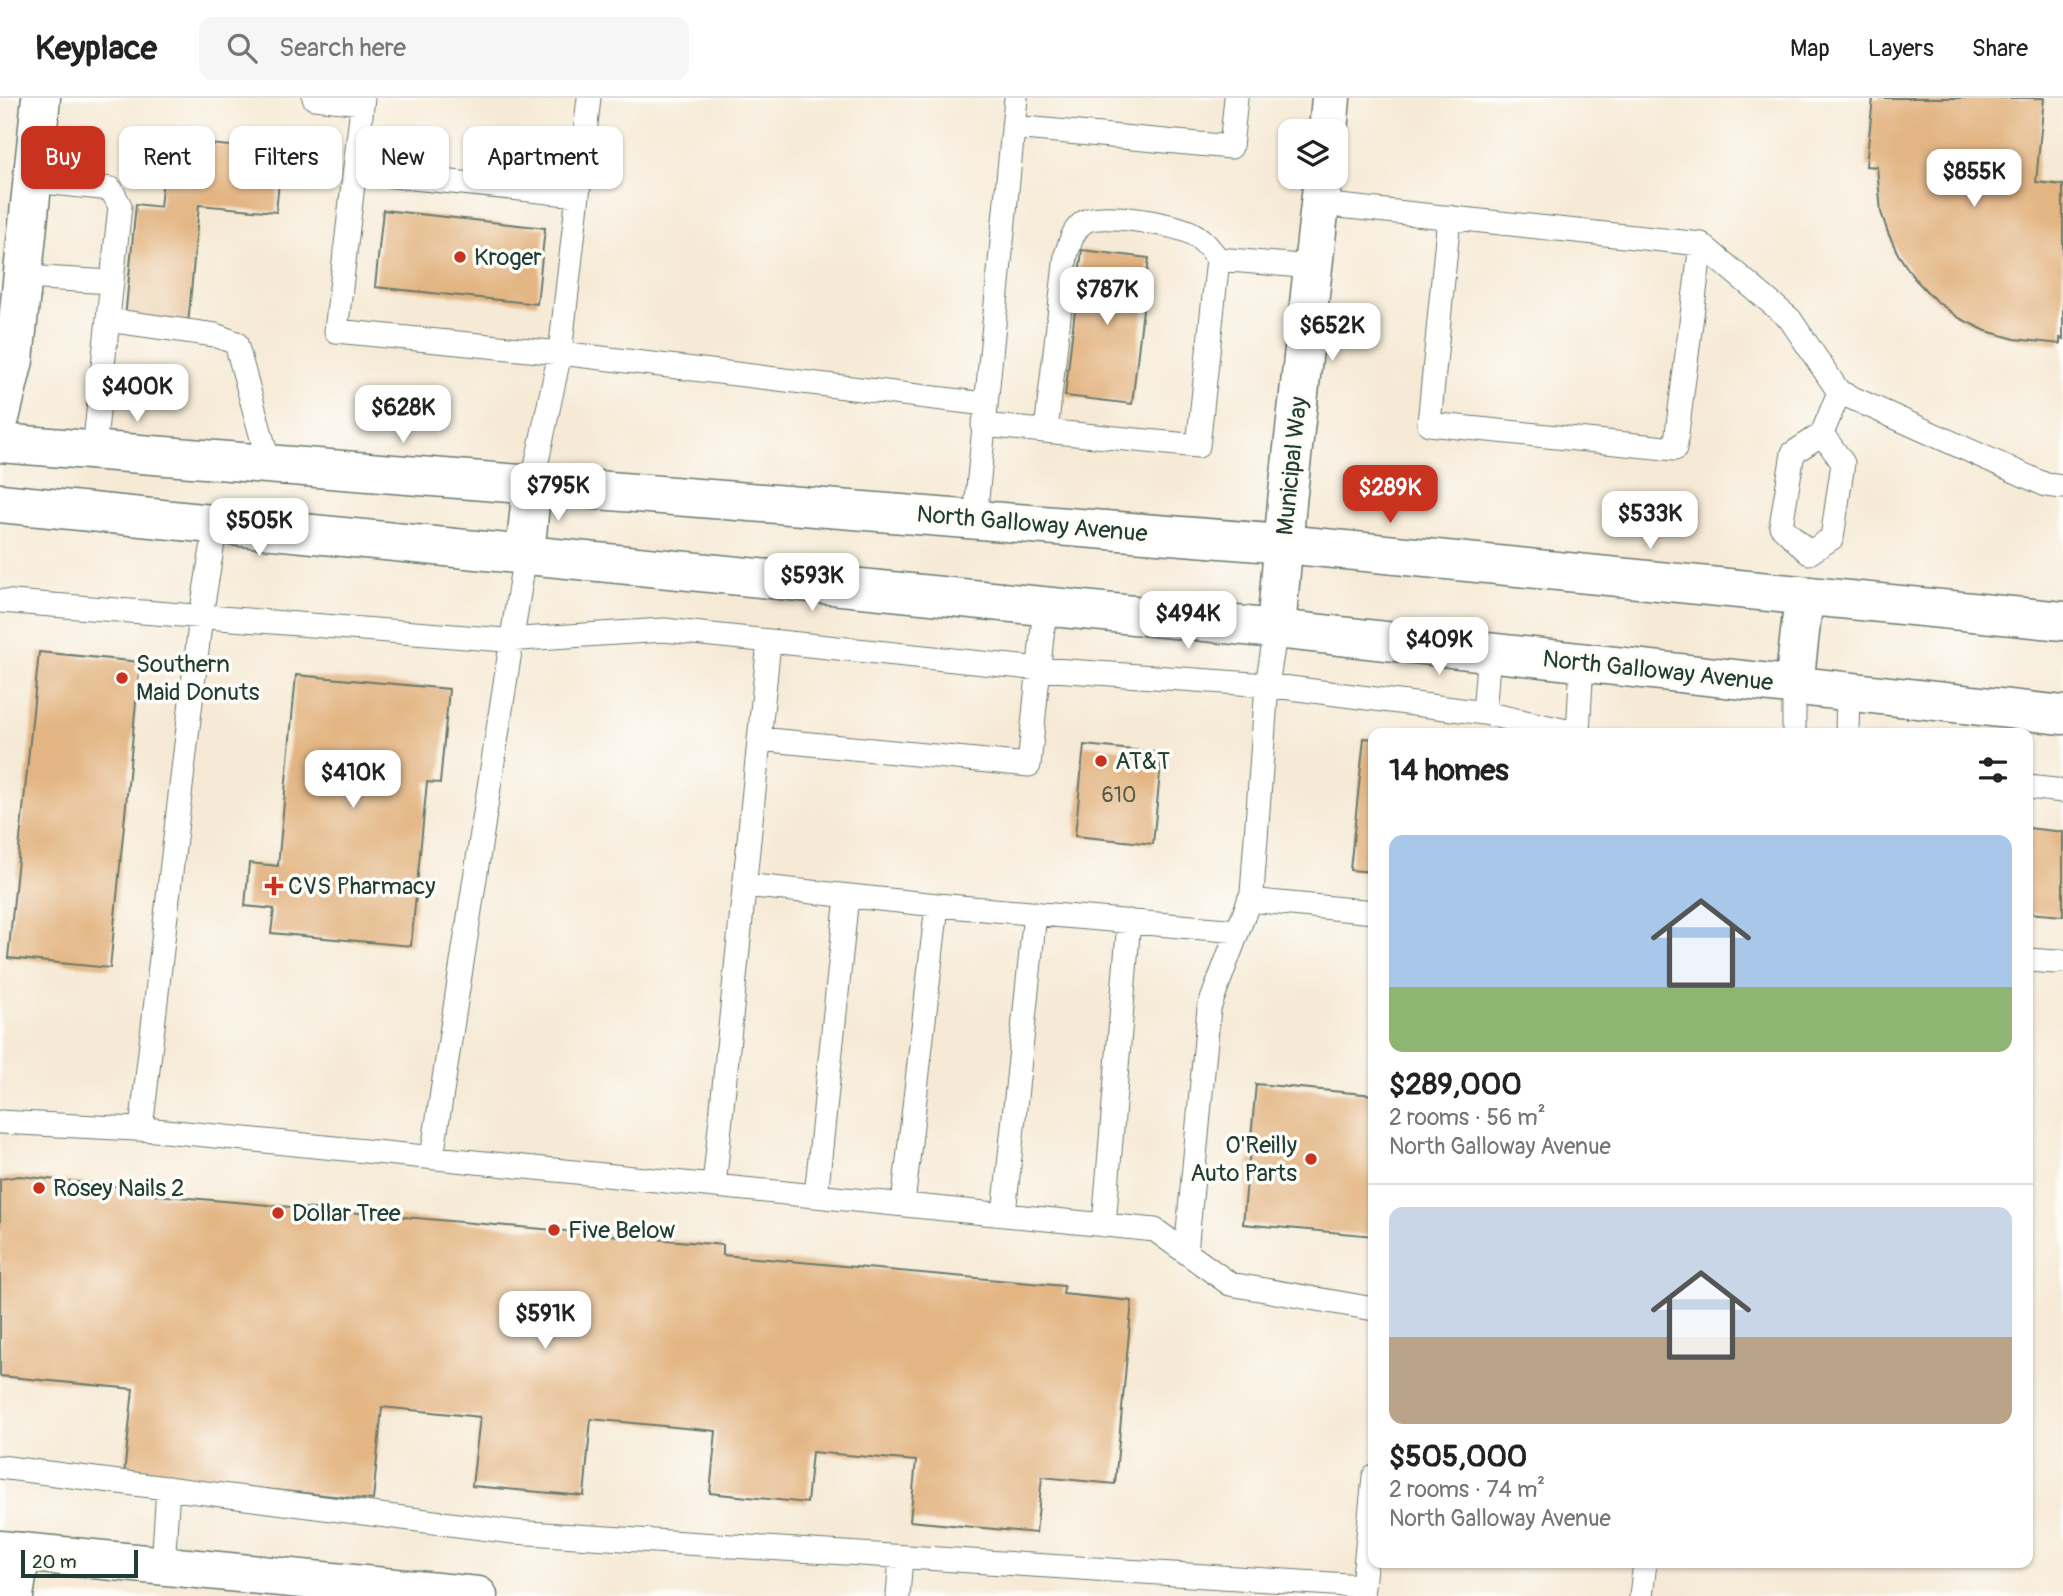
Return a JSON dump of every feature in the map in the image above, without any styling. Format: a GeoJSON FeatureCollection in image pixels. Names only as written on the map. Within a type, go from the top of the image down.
{"type":"FeatureCollection","features":[{"type":"Feature","properties":{"kind":"main road"},"geometry":{"type":"LineString","coordinates":[[38,126],[41,98]]}},
{"type":"Feature","properties":{"kind":"main road"},"geometry":{"type":"LineString","coordinates":[[1329,119],[1331,98]]}},
{"type":"Feature","properties":{"kind":"main road"},"geometry":{"type":"LineString","coordinates":[[0,418],[14,360],[32,189]]}},
{"type":"Feature","properties":{"kind":"main road","name":"Municipal Way"},"geometry":{"type":"LineString","coordinates":[[1276,629],[1322,191]]}},
{"type":"Feature","properties":{"kind":"main road","name":"North Galloway Avenue"},"geometry":{"type":"LineString","coordinates":[[0,443],[1284,544],[2063,621]]}},
{"type":"Feature","properties":{"kind":"main road"},"geometry":{"type":"LineString","coordinates":[[525,554],[532,485]]}},
{"type":"Feature","properties":{"kind":"main road","name":"North Galloway Avenue"},"geometry":{"type":"LineString","coordinates":[[0,503],[1276,629],[2063,715]]}},
{"type":"Feature","properties":{"kind":"main road"},"geometry":{"type":"LineString","coordinates":[[1794,686],[1804,596]]}},
{"type":"Feature","properties":{"kind":"main road"},"geometry":{"type":"LineString","coordinates":[[14,1596],[10,1551],[478,1596]]}},
{"type":"Feature","properties":{"kind":"lane"},"geometry":{"type":"LineString","coordinates":[[314,98],[363,101],[336,331],[560,353],[984,415],[1046,431],[1198,446],[1218,259],[1208,245],[1191,233],[1171,225],[1100,216],[1079,226],[1074,232],[1066,255],[1046,431]]}},
{"type":"Feature","properties":{"kind":"lane"},"geometry":{"type":"LineString","coordinates":[[532,485],[560,353],[589,98]]}},
{"type":"Feature","properties":{"kind":"lane"},"geometry":{"type":"LineString","coordinates":[[975,519],[1016,98]]}},
{"type":"Feature","properties":{"kind":"lane"},"geometry":{"type":"LineString","coordinates":[[1013,127],[1231,147],[1236,98]]}},
{"type":"Feature","properties":{"kind":"lane"},"geometry":{"type":"LineString","coordinates":[[355,172],[578,195]]}},
{"type":"Feature","properties":{"kind":"lane"},"geometry":{"type":"LineString","coordinates":[[94,450],[120,206],[111,189],[105,188]]}},
{"type":"Feature","properties":{"kind":"lane"},"geometry":{"type":"LineString","coordinates":[[1322,191],[1449,218],[1701,244],[1790,318],[1839,392],[2046,485],[2063,487]]}},
{"type":"Feature","properties":{"kind":"lane"},"geometry":{"type":"LineString","coordinates":[[1449,218],[1429,424],[1675,449],[1701,244]]}},
{"type":"Feature","properties":{"kind":"lane"},"geometry":{"type":"LineString","coordinates":[[1218,259],[1313,267]]}},
{"type":"Feature","properties":{"kind":"lane"},"geometry":{"type":"LineString","coordinates":[[24,277],[112,282]]}},
{"type":"Feature","properties":{"kind":"lane"},"geometry":{"type":"LineString","coordinates":[[108,320],[215,335],[236,344],[269,464]]}},
{"type":"Feature","properties":{"kind":"lane"},"geometry":{"type":"LineString","coordinates":[[1808,553],[1781,526],[1793,453],[1822,434],[1839,392]]}},
{"type":"Feature","properties":{"kind":"lane"},"geometry":{"type":"LineString","coordinates":[[1808,553],[1832,538],[1843,463],[1822,434]]}},
{"type":"Feature","properties":{"kind":"lane"},"geometry":{"type":"LineString","coordinates":[[141,1129],[201,616],[216,524]]}},
{"type":"Feature","properties":{"kind":"lane"},"geometry":{"type":"LineString","coordinates":[[1804,596],[1808,553]]}},
{"type":"Feature","properties":{"kind":"lane"},"geometry":{"type":"LineString","coordinates":[[432,1157],[525,554]]}},
{"type":"Feature","properties":{"kind":"lane"},"geometry":{"type":"LineString","coordinates":[[0,601],[513,640],[664,631],[1040,669],[1267,685],[1484,713],[1554,728]]}},
{"type":"Feature","properties":{"kind":"lane"},"geometry":{"type":"LineString","coordinates":[[759,739],[1030,765],[1045,606]]}},
{"type":"Feature","properties":{"kind":"lane"},"geometry":{"type":"LineString","coordinates":[[1186,1252],[1209,1008],[1252,892],[1267,685],[1276,629]]}},
{"type":"Feature","properties":{"kind":"lane"},"geometry":{"type":"LineString","coordinates":[[714,1186],[769,642]]}},
{"type":"Feature","properties":{"kind":"lane"},"geometry":{"type":"LineString","coordinates":[[1484,713],[1489,653]]}},
{"type":"Feature","properties":{"kind":"lane"},"geometry":{"type":"LineString","coordinates":[[1577,728],[1582,663]]}},
{"type":"Feature","properties":{"kind":"lane"},"geometry":{"type":"LineString","coordinates":[[1794,686],[1794,728]]}},
{"type":"Feature","properties":{"kind":"lane"},"geometry":{"type":"LineString","coordinates":[[1847,728],[1848,692]]}},
{"type":"Feature","properties":{"kind":"lane"},"geometry":{"type":"LineString","coordinates":[[2033,788],[2063,791]]}},
{"type":"Feature","properties":{"kind":"lane"},"geometry":{"type":"LineString","coordinates":[[744,885],[1238,931]]}},
{"type":"Feature","properties":{"kind":"lane"},"geometry":{"type":"LineString","coordinates":[[816,1196],[848,896]]}},
{"type":"Feature","properties":{"kind":"lane"},"geometry":{"type":"LineString","coordinates":[[1249,900],[1368,911]]}},
{"type":"Feature","properties":{"kind":"lane"},"geometry":{"type":"LineString","coordinates":[[903,1204],[937,905]]}},
{"type":"Feature","properties":{"kind":"lane"},"geometry":{"type":"LineString","coordinates":[[1004,1214],[1035,913]]}},
{"type":"Feature","properties":{"kind":"lane"},"geometry":{"type":"LineString","coordinates":[[1104,1225],[1129,921]]}},
{"type":"Feature","properties":{"kind":"lane"},"geometry":{"type":"LineString","coordinates":[[2033,960],[2063,961]]}},
{"type":"Feature","properties":{"kind":"lane"},"geometry":{"type":"LineString","coordinates":[[0,1122],[141,1129],[1155,1230],[1230,1284],[1368,1308]]}},
{"type":"Feature","properties":{"kind":"lane"},"geometry":{"type":"LineString","coordinates":[[0,1467],[513,1532],[1362,1591],[1368,1534]]}},
{"type":"Feature","properties":{"kind":"lane"},"geometry":{"type":"LineString","coordinates":[[163,1566],[167,1488]]}},
{"type":"Feature","properties":{"kind":"lane"},"geometry":{"type":"LineString","coordinates":[[898,1596],[901,1557]]}},
{"type":"Feature","properties":{"kind":"lane"},"geometry":{"type":"LineString","coordinates":[[1641,1596],[1644,1568]]}},
{"type":"Feature","properties":{"kind":"building"},"geometry":{"type":"Polygon","coordinates":[[[1873,98],[2044,98],[2036,182],[2063,185],[2063,339],[2060,338],[2060,344],[2015,339],[1986,331],[1959,318],[1935,300],[1914,278],[1898,254],[1881,212],[1877,167],[1866,166],[1873,98]]]}},
{"type":"Feature","properties":{"kind":"building"},"geometry":{"type":"Polygon","coordinates":[[[215,145],[229,146],[229,189],[278,189],[276,212],[199,205],[188,325],[125,319],[136,204],[160,207],[162,189],[215,189],[215,145]]]}},
{"type":"Feature","properties":{"kind":"building","name":"Kroger"},"geometry":{"type":"Polygon","coordinates":[[[383,210],[545,228],[537,304],[375,287],[383,210]]]}},
{"type":"Feature","properties":{"kind":"building"},"geometry":{"type":"Polygon","coordinates":[[[1082,250],[1149,258],[1132,404],[1065,396],[1082,250]]]}},
{"type":"Feature","properties":{"kind":"building"},"geometry":{"type":"Polygon","coordinates":[[[39,652],[140,662],[110,968],[8,958],[39,652]]]}},
{"type":"Feature","properties":{"kind":"building","name":"CVS Pharmacy"},"geometry":{"type":"Polygon","coordinates":[[[296,675],[449,689],[440,783],[427,782],[411,946],[271,933],[274,909],[245,906],[249,863],[278,866],[296,675]]]}},
{"type":"Feature","properties":{"kind":"building"},"geometry":{"type":"Polygon","coordinates":[[[1364,738],[1368,738],[1368,872],[1350,870],[1364,738]]]}},
{"type":"Feature","properties":{"kind":"building"},"geometry":{"type":"Polygon","coordinates":[[[1084,745],[1162,753],[1153,844],[1075,836],[1084,745]]]}},
{"type":"Feature","properties":{"kind":"building"},"geometry":{"type":"Polygon","coordinates":[[[2033,829],[2063,832],[2063,916],[2033,913],[2033,829]]]}},
{"type":"Feature","properties":{"kind":"building","name":"O'Reilly Auto Parts"},"geometry":{"type":"Polygon","coordinates":[[[1256,1084],[1368,1094],[1368,1235],[1243,1224],[1256,1084]]]}},
{"type":"Feature","properties":{"kind":"building"},"geometry":{"type":"Polygon","coordinates":[[[19,1176],[153,1190],[155,1195],[723,1245],[723,1255],[1064,1286],[1063,1294],[1132,1301],[1115,1484],[1042,1477],[1036,1533],[910,1521],[916,1461],[812,1452],[807,1503],[710,1493],[716,1431],[591,1419],[584,1496],[472,1486],[480,1417],[382,1407],[373,1500],[124,1475],[133,1389],[0,1376],[0,1179],[19,1176]]]}},
{"type":"Feature","properties":{"kind":"place","name":"Kroger"},"geometry":{"type":"Point","coordinates":[460,257]}},
{"type":"Feature","properties":{"kind":"place","name":"Southern Maid Donuts"},"geometry":{"type":"Point","coordinates":[122,678]}},
{"type":"Feature","properties":{"kind":"place","name":"AT&T"},"geometry":{"type":"Point","coordinates":[1101,761]}},
{"type":"Feature","properties":{"kind":"place","name":"CVS Pharmacy"},"geometry":{"type":"Point","coordinates":[274,886]}},
{"type":"Feature","properties":{"kind":"place","name":"O'Reilly Auto Parts"},"geometry":{"type":"Point","coordinates":[1311,1159]}},
{"type":"Feature","properties":{"kind":"place","name":"Rosey Nails 2"},"geometry":{"type":"Point","coordinates":[39,1188]}},
{"type":"Feature","properties":{"kind":"place","name":"Dollar Tree"},"geometry":{"type":"Point","coordinates":[278,1213]}},
{"type":"Feature","properties":{"kind":"place","name":"Five Below"},"geometry":{"type":"Point","coordinates":[554,1230]}}]}
